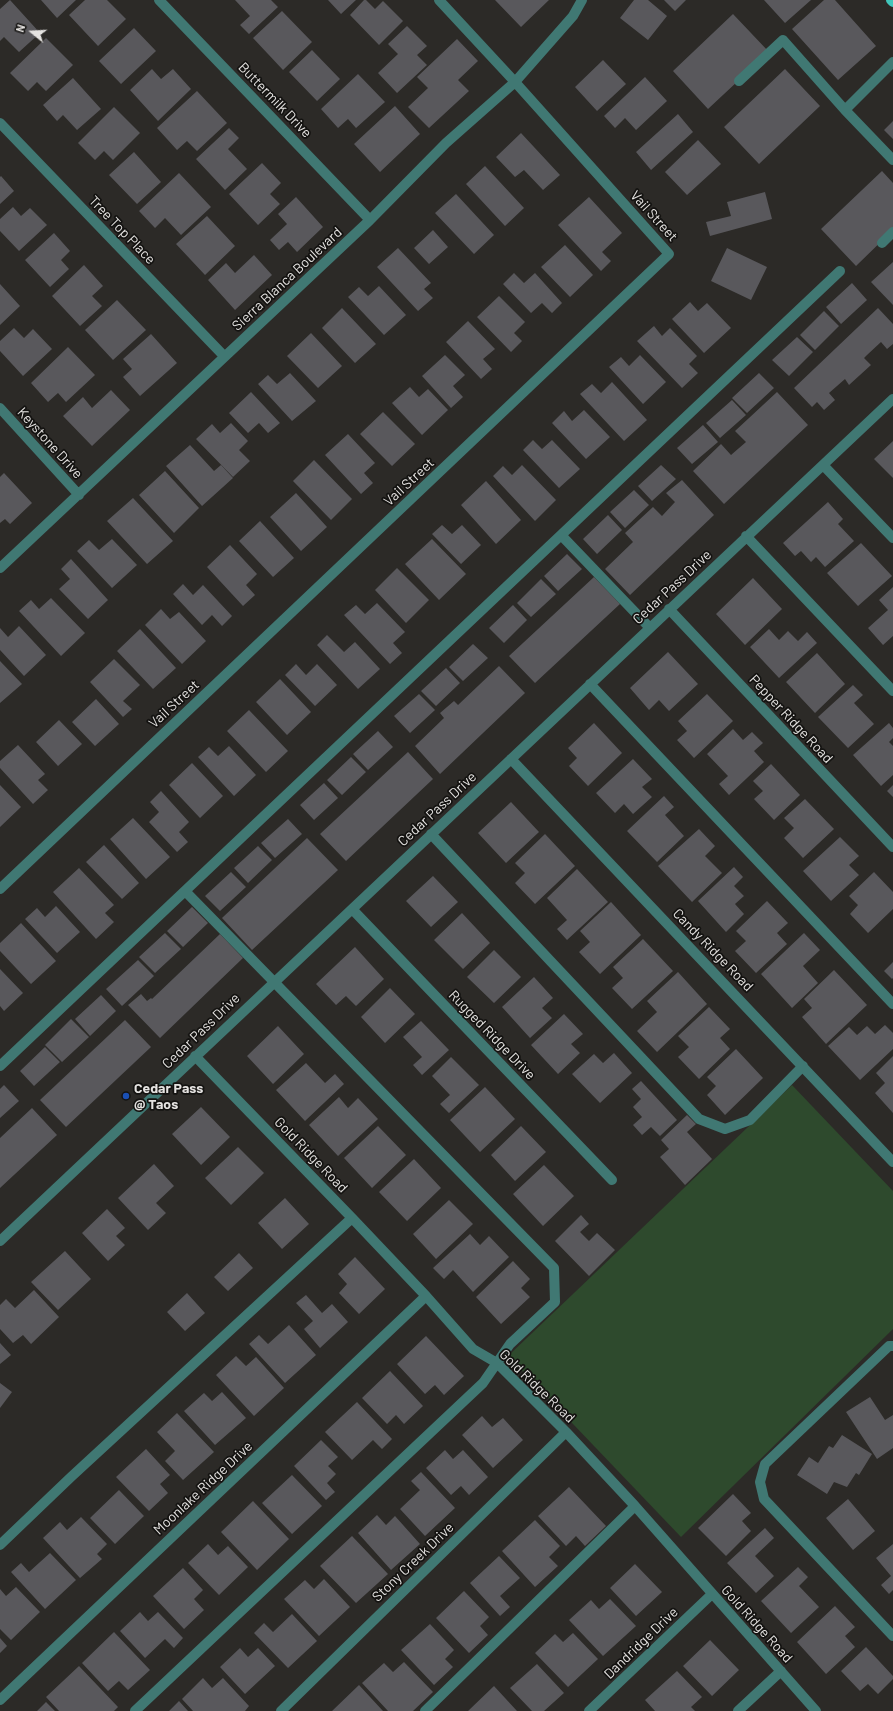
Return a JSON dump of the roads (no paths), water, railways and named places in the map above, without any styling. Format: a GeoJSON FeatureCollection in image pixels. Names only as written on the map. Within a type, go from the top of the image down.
{"type":"FeatureCollection","features":[{"type":"Feature","properties":{"kind":"street","name":"Buttermilk Drive"},"geometry":{"type":"LineString","coordinates":[[158,0],[370,220]]}},
{"type":"Feature","properties":{"kind":"street"},"geometry":{"type":"LineString","coordinates":[[438,0],[515,82]]}},
{"type":"Feature","properties":{"kind":"street","name":"Sierra Blanca Boulevard"},"geometry":{"type":"LineString","coordinates":[[0,568],[79,496],[224,356],[370,220],[446,143],[515,82],[573,16],[582,0]]}},
{"type":"Feature","properties":{"kind":"street"},"geometry":{"type":"LineString","coordinates":[[739,81],[782,40],[845,110],[893,160]]}},
{"type":"Feature","properties":{"kind":"street"},"geometry":{"type":"LineString","coordinates":[[845,110],[893,62]]}},
{"type":"Feature","properties":{"kind":"street","name":"Vail Street"},"geometry":{"type":"LineString","coordinates":[[0,889],[670,254],[515,82]]}},
{"type":"Feature","properties":{"kind":"street","name":"Tree Top Place"},"geometry":{"type":"LineString","coordinates":[[0,123],[224,356]]}},
{"type":"Feature","properties":{"kind":"street"},"geometry":{"type":"LineString","coordinates":[[882,243],[893,232]]}},
{"type":"Feature","properties":{"kind":"street"},"geometry":{"type":"LineString","coordinates":[[0,1066],[840,270]]}},
{"type":"Feature","properties":{"kind":"street","name":"Cedar Pass Drive"},"geometry":{"type":"LineString","coordinates":[[0,1241],[893,399]]}},
{"type":"Feature","properties":{"kind":"street","name":"Keystone Drive"},"geometry":{"type":"LineString","coordinates":[[0,408],[79,496]]}},
{"type":"Feature","properties":{"kind":"street"},"geometry":{"type":"LineString","coordinates":[[823,465],[893,538]]}},
{"type":"Feature","properties":{"kind":"street"},"geometry":{"type":"LineString","coordinates":[[561,535],[650,628]]}},
{"type":"Feature","properties":{"kind":"street"},"geometry":{"type":"LineString","coordinates":[[746,536],[893,691]]}},
{"type":"Feature","properties":{"kind":"street","name":"Pepper Ridge Road"},"geometry":{"type":"LineString","coordinates":[[669,609],[893,847]]}},
{"type":"Feature","properties":{"kind":"street"},"geometry":{"type":"LineString","coordinates":[[590,684],[893,1004]]}},
{"type":"Feature","properties":{"kind":"street","name":"Candy Ridge Road"},"geometry":{"type":"LineString","coordinates":[[511,759],[893,1162]]}},
{"type":"Feature","properties":{"kind":"street"},"geometry":{"type":"LineString","coordinates":[[431,834],[699,1119],[725,1129],[750,1120],[803,1066]]}},
{"type":"Feature","properties":{"kind":"street"},"geometry":{"type":"LineString","coordinates":[[135,1711],[483,1383],[510,1344],[555,1302],[554,1268],[185,891]]}},
{"type":"Feature","properties":{"kind":"street","name":"Rugged Ridge Drive"},"geometry":{"type":"LineString","coordinates":[[352,909],[612,1180]]}},
{"type":"Feature","properties":{"kind":"street","name":"Gold Ridge Road"},"geometry":{"type":"LineString","coordinates":[[195,1056],[352,1218],[426,1296],[473,1349],[497,1363],[566,1432],[635,1506],[816,1711]]}},
{"type":"Feature","properties":{"kind":"street"},"geometry":{"type":"LineString","coordinates":[[0,1545],[352,1218]]}},
{"type":"Feature","properties":{"kind":"street","name":"Moonlake Ridge Drive"},"geometry":{"type":"LineString","coordinates":[[0,1700],[426,1296]]}},
{"type":"Feature","properties":{"kind":"street"},"geometry":{"type":"LineString","coordinates":[[893,1346],[889,1346],[765,1464],[760,1482],[764,1499],[893,1636]]}},
{"type":"Feature","properties":{"kind":"street","name":"Stony Creek Drive"},"geometry":{"type":"LineString","coordinates":[[281,1711],[566,1432]]}},
{"type":"Feature","properties":{"kind":"street"},"geometry":{"type":"LineString","coordinates":[[425,1711],[635,1506]]}},
{"type":"Feature","properties":{"kind":"street","name":"Dandridge Drive"},"geometry":{"type":"LineString","coordinates":[[589,1711],[712,1594]]}},
{"type":"Feature","properties":{"kind":"street"},"geometry":{"type":"LineString","coordinates":[[738,1711],[781,1671]]}},
{"type":"Feature","properties":{"kind":"place","name":"Cedar Pass @ Taos"},"geometry":{"type":"Point","coordinates":[126,1096]}}]}
